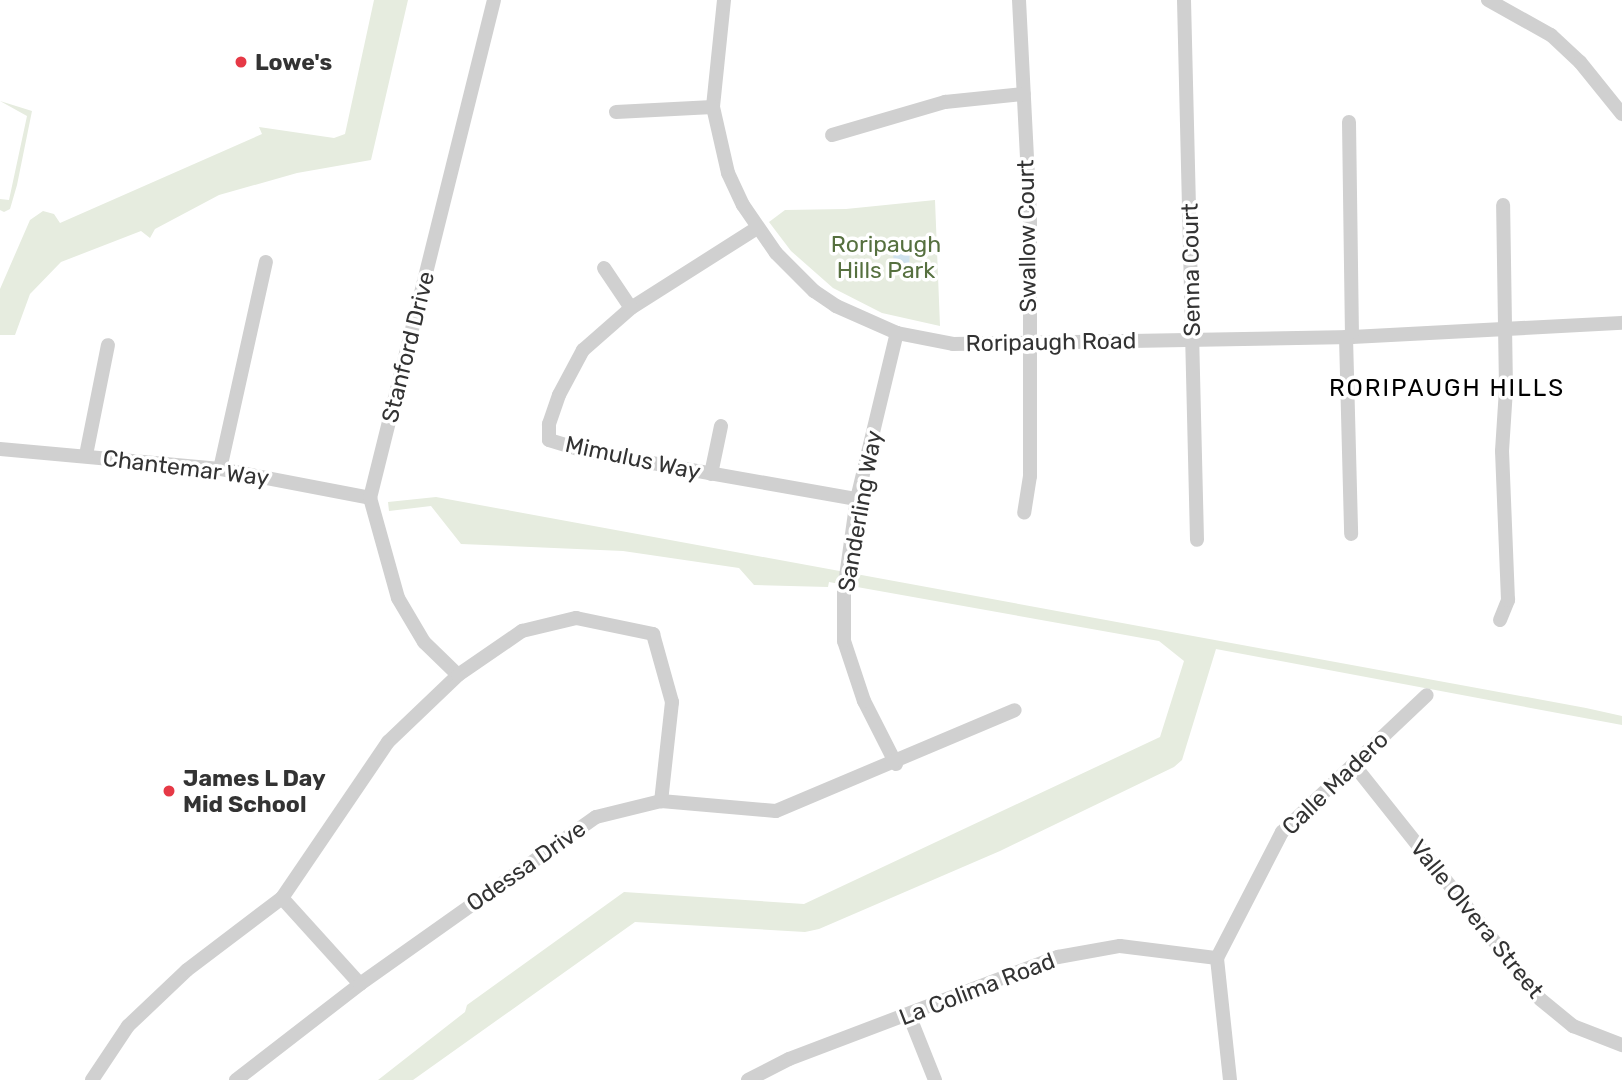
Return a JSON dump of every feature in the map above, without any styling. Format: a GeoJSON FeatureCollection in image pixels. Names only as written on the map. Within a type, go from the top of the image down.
{"type":"FeatureCollection","features":[{"type":"Feature","properties":{"kind":"street","name":"Stanford Drive"},"geometry":{"type":"LineString","coordinates":[[458,676],[425,642],[398,598],[370,498],[494,0]]}},
{"type":"Feature","properties":{"kind":"street","name":"Roripaugh Road"},"geometry":{"type":"LineString","coordinates":[[723,0],[713,107],[728,173],[757,228],[814,291],[857,317],[897,333],[953,344],[1349,337],[1622,323]]}},
{"type":"Feature","properties":{"kind":"street","name":"Swallow Court"},"geometry":{"type":"LineString","coordinates":[[1019,0],[1024,94],[1029,342],[1030,475],[1024,513]]}},
{"type":"Feature","properties":{"kind":"street","name":"Senna Court"},"geometry":{"type":"LineString","coordinates":[[1184,0],[1197,540]]}},
{"type":"Feature","properties":{"kind":"street"},"geometry":{"type":"LineString","coordinates":[[1488,0],[1551,35],[1580,62],[1622,114]]}},
{"type":"Feature","properties":{"kind":"street"},"geometry":{"type":"LineString","coordinates":[[832,135],[945,102],[1024,94]]}},
{"type":"Feature","properties":{"kind":"street"},"geometry":{"type":"LineString","coordinates":[[616,112],[713,107]]}},
{"type":"Feature","properties":{"kind":"street"},"geometry":{"type":"LineString","coordinates":[[1349,122],[1351,534]]}},
{"type":"Feature","properties":{"kind":"street"},"geometry":{"type":"LineString","coordinates":[[1500,620],[1508,600],[1502,452],[1506,331],[1503,205]]}},
{"type":"Feature","properties":{"kind":"street","name":"Mimulus Way"},"geometry":{"type":"LineString","coordinates":[[757,228],[631,308],[583,350],[559,395],[549,424],[549,440],[584,451],[857,499]]}},
{"type":"Feature","properties":{"kind":"street"},"geometry":{"type":"LineString","coordinates":[[220,469],[266,262]]}},
{"type":"Feature","properties":{"kind":"street"},"geometry":{"type":"LineString","coordinates":[[604,268],[631,308]]}},
{"type":"Feature","properties":{"kind":"street","name":"Sanderling Way"},"geometry":{"type":"LineString","coordinates":[[896,764],[864,702],[844,641],[845,579],[857,499],[897,333]]}},
{"type":"Feature","properties":{"kind":"street"},"geometry":{"type":"LineString","coordinates":[[86,455],[108,345]]}},
{"type":"Feature","properties":{"kind":"street"},"geometry":{"type":"LineString","coordinates":[[711,474],[721,426]]}},
{"type":"Feature","properties":{"kind":"street","name":"Chantemar Way"},"geometry":{"type":"LineString","coordinates":[[0,450],[86,455],[220,469],[370,498]]}},
{"type":"Feature","properties":{"kind":"street"},"geometry":{"type":"LineString","coordinates":[[92,1080],[128,1026],[187,970],[282,898],[388,742],[458,676],[522,631],[576,618],[653,634],[672,702],[661,801]]}},
{"type":"Feature","properties":{"kind":"street","name":"Calle Madero"},"geometry":{"type":"LineString","coordinates":[[1217,958],[1282,832],[1427,695]]}},
{"type":"Feature","properties":{"kind":"street","name":"Odessa Drive"},"geometry":{"type":"LineString","coordinates":[[236,1080],[360,984],[596,817],[661,801],[776,811],[896,764],[1015,710]]}},
{"type":"Feature","properties":{"kind":"street","name":"Valle Olvera Street"},"geometry":{"type":"LineString","coordinates":[[1354,765],[1540,999],[1573,1026],[1622,1045]]}},
{"type":"Feature","properties":{"kind":"street"},"geometry":{"type":"LineString","coordinates":[[282,898],[360,984]]}},
{"type":"Feature","properties":{"kind":"street","name":"La Colima Road"},"geometry":{"type":"LineString","coordinates":[[748,1080],[789,1059],[1058,957],[1120,946],[1217,958]]}},
{"type":"Feature","properties":{"kind":"street"},"geometry":{"type":"LineString","coordinates":[[1217,958],[1230,1080]]}},
{"type":"Feature","properties":{"kind":"street"},"geometry":{"type":"LineString","coordinates":[[909,1015],[935,1080]]}},
{"type":"Feature","properties":{"kind":"green space"},"geometry":{"type":"Polygon","coordinates":[[[374,0],[408,0],[371,160],[297,173],[219,195],[155,229],[150,238],[141,231],[61,262],[30,294],[15,335],[0,335],[0,289],[30,220],[43,211],[54,214],[60,223],[262,134],[259,127],[334,138],[345,134],[374,0]]]}},
{"type":"Feature","properties":{"kind":"green space"},"geometry":{"type":"Polygon","coordinates":[[[0,101],[32,111],[17,185],[10,209],[4,212],[0,210],[0,199],[9,200],[27,116],[0,101]]]}},
{"type":"Feature","properties":{"kind":"green space","name":"Roripaugh Hills Park"},"geometry":{"type":"Polygon","coordinates":[[[935,200],[940,326],[882,313],[833,288],[791,251],[769,222],[785,210],[846,209],[935,200]]]}},
{"type":"Feature","properties":{"kind":"green space"},"geometry":{"type":"Polygon","coordinates":[[[436,497],[1586,708],[1622,716],[1622,725],[1216,649],[1182,760],[1174,767],[1000,851],[819,929],[805,932],[635,922],[413,1080],[378,1080],[465,1012],[467,1005],[624,892],[804,904],[1160,737],[1184,661],[1159,641],[829,582],[828,587],[754,585],[739,568],[623,551],[461,544],[431,506],[389,511],[388,502],[436,497]]]}},
{"type":"Feature","properties":{"kind":"water"},"geometry":{"type":"Polygon","coordinates":[[[892,246],[910,246],[909,269],[895,270],[892,246]]]}},
{"type":"Feature","properties":{"kind":"place","name":"Lowe's"},"geometry":{"type":"Point","coordinates":[241,62]}},
{"type":"Feature","properties":{"kind":"place","name":"James L Day Mid School"},"geometry":{"type":"Point","coordinates":[169,791]}},
{"type":"Feature","properties":{"kind":"district","name":"RORIPAUGH HILLS"},"geometry":{"type":"Point","coordinates":[1447,389]}}]}
